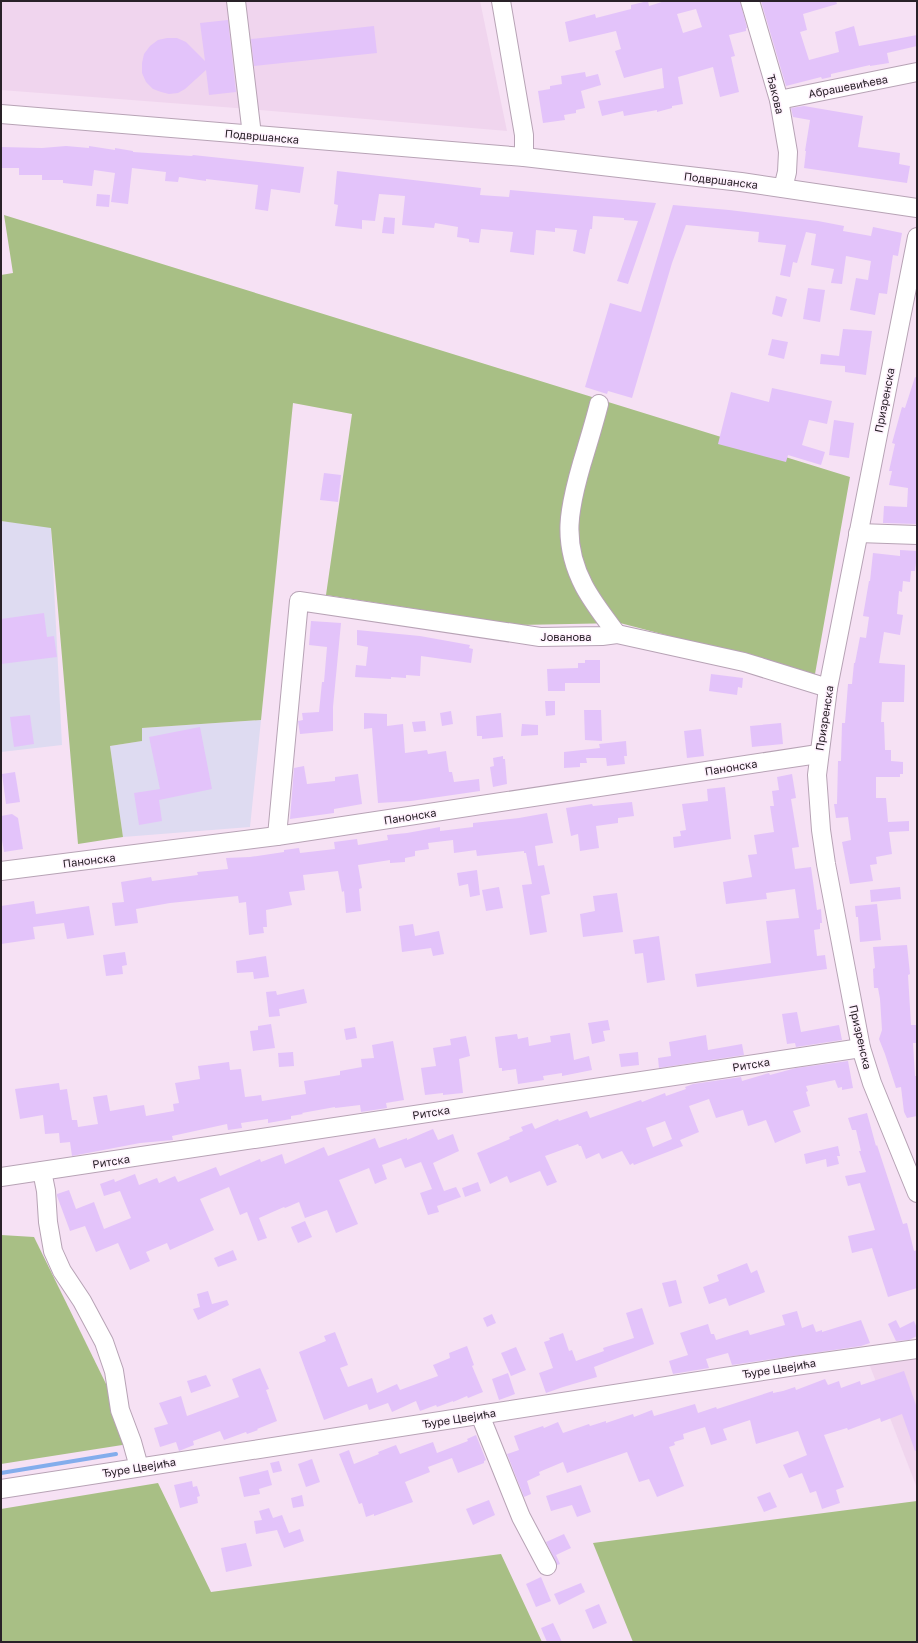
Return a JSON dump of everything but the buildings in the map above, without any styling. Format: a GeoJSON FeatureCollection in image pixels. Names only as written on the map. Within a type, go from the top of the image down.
{"type":"FeatureCollection","features":[{"type":"Feature","properties":{"kind":"street"},"geometry":{"type":"LineString","coordinates":[[236,1],[252,135]]}},
{"type":"Feature","properties":{"kind":"street"},"geometry":{"type":"LineString","coordinates":[[501,1],[524,135],[524,157]]}},
{"type":"Feature","properties":{"kind":"street","name":"Ђакова"},"geometry":{"type":"LineString","coordinates":[[750,1],[779,100],[788,152],[787,172],[783,188]]}},
{"type":"Feature","properties":{"kind":"street","name":"Абрашевићева"},"geometry":{"type":"LineString","coordinates":[[779,100],[917,72]]}},
{"type":"Feature","properties":{"kind":"street","name":"Подвршанска"},"geometry":{"type":"LineString","coordinates":[[1,114],[524,157],[742,182],[917,208]]}},
{"type":"Feature","properties":{"kind":"street"},"geometry":{"type":"LineString","coordinates":[[788,152],[797,175],[802,182],[822,194]]}},
{"type":"Feature","properties":{"kind":"street","name":"Призренска"},"geometry":{"type":"LineString","coordinates":[[917,237],[828,688],[818,754],[817,775],[821,830],[861,1048],[872,1083],[917,1193]]}},
{"type":"Feature","properties":{"kind":"street"},"geometry":{"type":"LineString","coordinates":[[599,404],[573,493],[569,525],[570,542],[577,570],[590,598],[617,634]]}},
{"type":"Feature","properties":{"kind":"street"},"geometry":{"type":"LineString","coordinates":[[858,533],[917,535]]}},
{"type":"Feature","properties":{"kind":"street","name":"Јованова"},"geometry":{"type":"LineString","coordinates":[[278,836],[299,601],[540,637],[602,636],[617,634],[744,662],[828,688]]}},
{"type":"Feature","properties":{"kind":"street","name":"Панонска"},"geometry":{"type":"LineString","coordinates":[[1,871],[278,836],[818,754]]}},
{"type":"Feature","properties":{"kind":"street","name":"Ритска"},"geometry":{"type":"LineString","coordinates":[[1,1177],[861,1048]]}},
{"type":"Feature","properties":{"kind":"street"},"geometry":{"type":"LineString","coordinates":[[42,1171],[46,1191],[48,1222],[53,1251],[62,1271],[82,1301],[104,1342],[114,1371],[120,1410],[139,1467]]}},
{"type":"Feature","properties":{"kind":"street","name":"Ђуре Цвејића"},"geometry":{"type":"LineString","coordinates":[[1,1489],[917,1348]]}},
{"type":"Feature","properties":{"kind":"street"},"geometry":{"type":"LineString","coordinates":[[480,1415],[521,1517],[547,1566]]}},
{"type":"Feature","properties":{"kind":"shaded area"},"geometry":{"type":"Polygon","coordinates":[[[1,1],[480,1],[507,131],[1,90],[1,1]]]}},
{"type":"Feature","properties":{"kind":"shaded area"},"geometry":{"type":"Polygon","coordinates":[[[1,521],[51,527],[62,745],[1,752],[1,521]]]}},
{"type":"Feature","properties":{"kind":"shaded area"},"geometry":{"type":"Polygon","coordinates":[[[261,720],[250,827],[123,837],[110,746],[142,741],[142,728],[261,720]]]}},
{"type":"Feature","properties":{"kind":"shaded area"},"geometry":{"type":"Polygon","coordinates":[[[917,1352],[917,1488],[868,1361],[917,1352]]]}},
{"type":"Feature","properties":{"kind":"green space"},"geometry":{"type":"Polygon","coordinates":[[[4,215],[850,477],[815,674],[620,623],[519,625],[326,595],[352,414],[293,403],[261,720],[142,728],[142,741],[110,746],[123,837],[78,844],[51,528],[1,521],[1,275],[13,273],[4,215]]]}},
{"type":"Feature","properties":{"kind":"green space"},"geometry":{"type":"Polygon","coordinates":[[[1,1235],[34,1237],[135,1443],[1,1464],[1,1235]]]}},
{"type":"Feature","properties":{"kind":"green space"},"geometry":{"type":"Polygon","coordinates":[[[158,1483],[211,1592],[501,1554],[542,1642],[1,1642],[1,1509],[158,1483]]]}},
{"type":"Feature","properties":{"kind":"green space"},"geometry":{"type":"Polygon","coordinates":[[[917,1501],[917,1642],[633,1642],[593,1543],[917,1501]]]}},
{"type":"Feature","properties":{"kind":"waterway"},"geometry":{"type":"LineString","coordinates":[[1,1473],[116,1454]]}}]}
